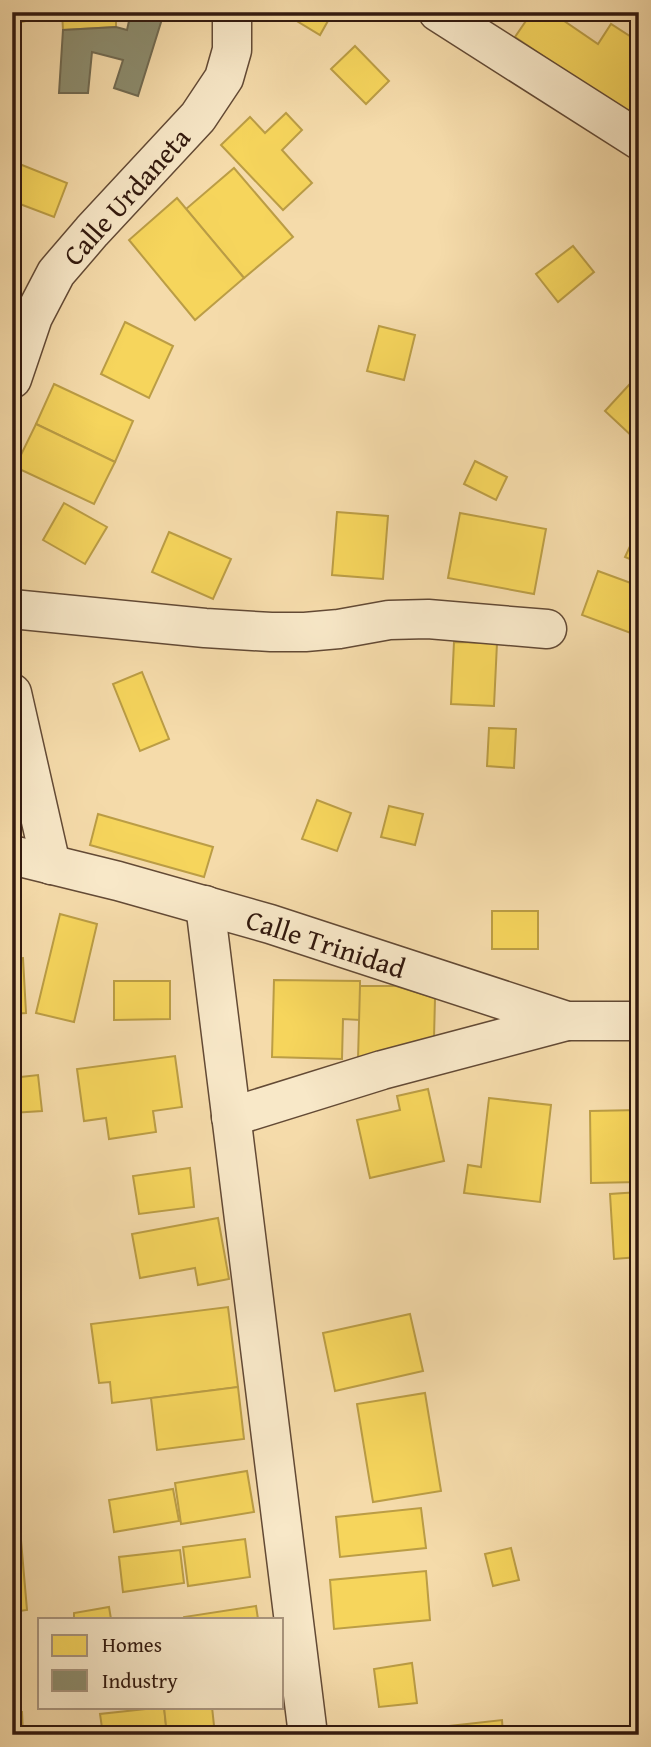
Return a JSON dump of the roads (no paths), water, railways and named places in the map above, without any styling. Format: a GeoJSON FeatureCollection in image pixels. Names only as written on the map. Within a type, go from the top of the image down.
{"type":"FeatureCollection","features":[{"type":"Feature","properties":{"kind":"street","name":"Calle Urdaneta"},"geometry":{"type":"LineString","coordinates":[[12,379],[33,317],[56,273],[198,117],[223,78],[232,50],[232,12]]}},
{"type":"Feature","properties":{"kind":"street"},"geometry":{"type":"LineString","coordinates":[[438,12],[639,140]]}},
{"type":"Feature","properties":{"kind":"street"},"geometry":{"type":"LineString","coordinates":[[12,609],[271,632],[338,629],[389,620],[428,620],[547,629]]}},
{"type":"Feature","properties":{"kind":"street"},"geometry":{"type":"LineString","coordinates":[[12,693],[51,865]]}},
{"type":"Feature","properties":{"kind":"street","name":"Calle Trinidad"},"geometry":{"type":"LineString","coordinates":[[12,855],[118,881],[270,924],[567,1021],[639,1021]]}},
{"type":"Feature","properties":{"kind":"street"},"geometry":{"type":"LineString","coordinates":[[205,905],[308,1735]]}},
{"type":"Feature","properties":{"kind":"street"},"geometry":{"type":"LineString","coordinates":[[231,1117],[382,1070],[567,1021]]}}]}
